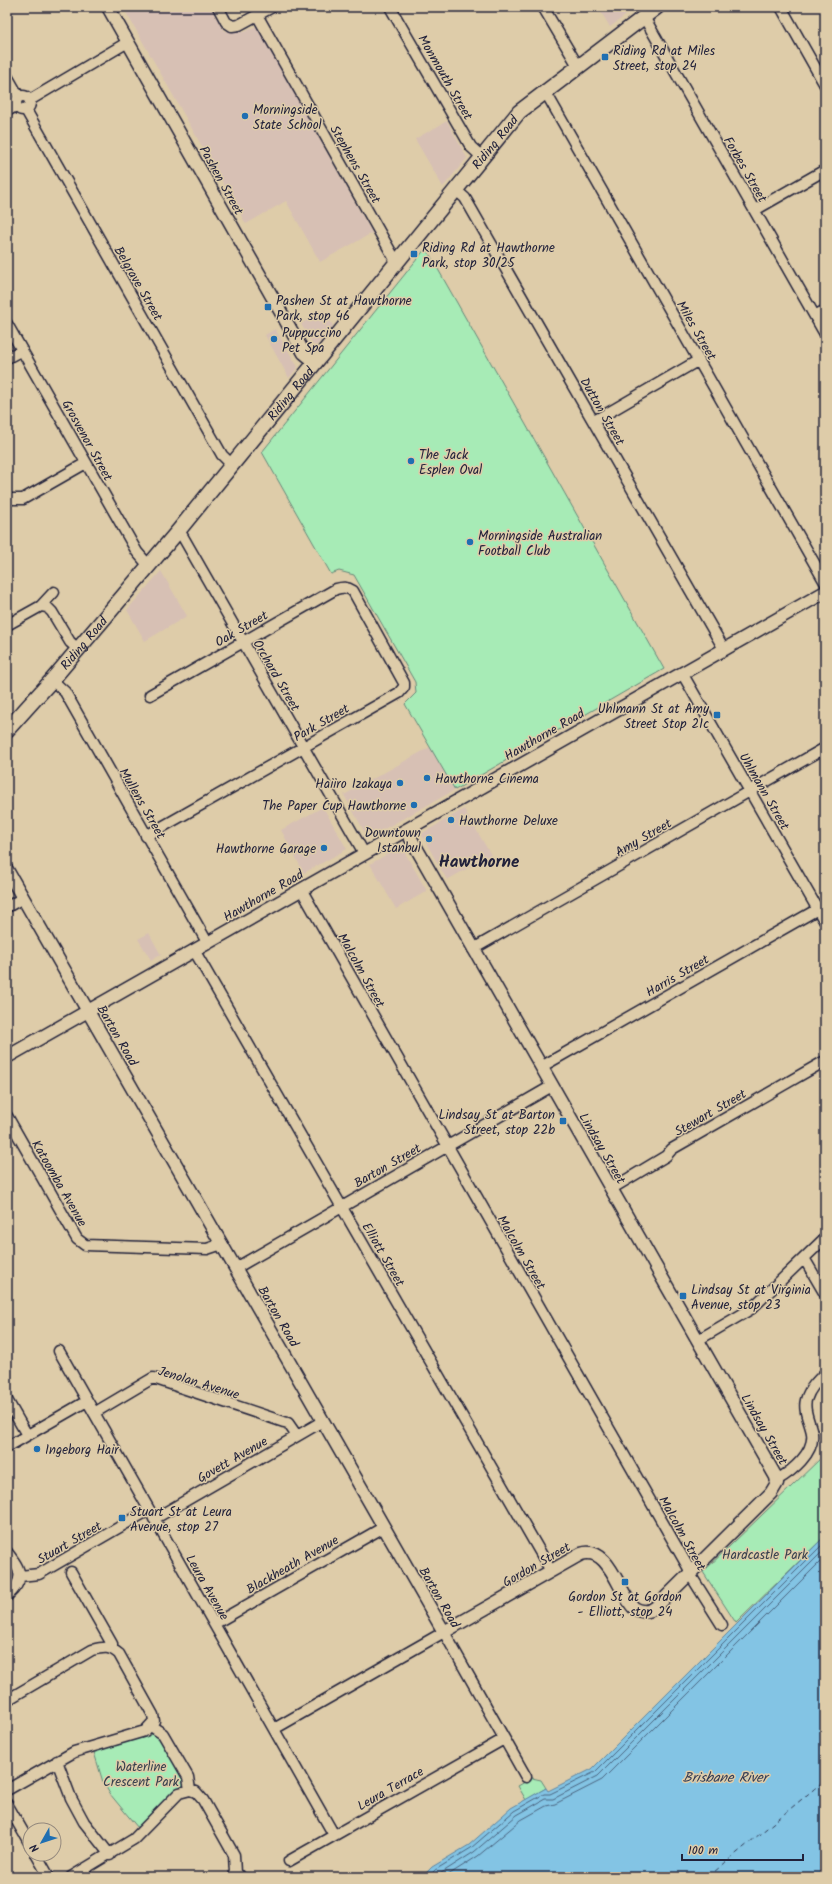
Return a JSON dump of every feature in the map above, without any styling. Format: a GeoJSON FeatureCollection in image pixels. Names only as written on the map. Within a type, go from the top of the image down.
{"type":"FeatureCollection","features":[{"type":"Feature","properties":{"kind":"main road","name":"Riding Road"},"geometry":{"type":"LineString","coordinates":[[7,730],[52,680],[180,530],[519,112],[657,7]]}},
{"type":"Feature","properties":{"kind":"street","name":"Pashen Street"},"geometry":{"type":"LineString","coordinates":[[108,7],[304,353],[316,363]]}},
{"type":"Feature","properties":{"kind":"street"},"geometry":{"type":"LineString","coordinates":[[218,7],[226,22],[232,26],[272,7]]}},
{"type":"Feature","properties":{"kind":"street","name":"Monmouth Street"},"geometry":{"type":"LineString","coordinates":[[390,7],[471,147],[482,157]]}},
{"type":"Feature","properties":{"kind":"street"},"geometry":{"type":"LineString","coordinates":[[543,7],[578,66]]}},
{"type":"Feature","properties":{"kind":"street"},"geometry":{"type":"LineString","coordinates":[[781,7],[825,85]]}},
{"type":"Feature","properties":{"kind":"street","name":"Stephens Street"},"geometry":{"type":"LineString","coordinates":[[256,15],[397,263]]}},
{"type":"Feature","properties":{"kind":"street","name":"Forbes Street"},"geometry":{"type":"LineString","coordinates":[[644,17],[825,334]]}},
{"type":"Feature","properties":{"kind":"street"},"geometry":{"type":"LineString","coordinates":[[7,76],[14,105],[24,96],[28,105],[128,42]]}},
{"type":"Feature","properties":{"kind":"street","name":"Miles Street"},"geometry":{"type":"LineString","coordinates":[[546,91],[825,582]]}},
{"type":"Feature","properties":{"kind":"street","name":"Belgrave Street"},"geometry":{"type":"LineString","coordinates":[[28,105],[222,455],[232,466]]}},
{"type":"Feature","properties":{"kind":"street"},"geometry":{"type":"LineString","coordinates":[[755,210],[825,170]]}},
{"type":"Feature","properties":{"kind":"street","name":"Dutton Street"},"geometry":{"type":"LineString","coordinates":[[456,190],[465,198],[594,420],[724,649]]}},
{"type":"Feature","properties":{"kind":"street"},"geometry":{"type":"LineString","coordinates":[[815,316],[825,310]]}},
{"type":"Feature","properties":{"kind":"street","name":"Grosvenor Street"},"geometry":{"type":"LineString","coordinates":[[7,324],[137,552],[149,566]]}},
{"type":"Feature","properties":{"kind":"street"},"geometry":{"type":"LineString","coordinates":[[7,358],[22,350]]}},
{"type":"Feature","properties":{"kind":"street"},"geometry":{"type":"LineString","coordinates":[[594,420],[699,360]]}},
{"type":"Feature","properties":{"kind":"street"},"geometry":{"type":"LineString","coordinates":[[7,499],[23,499],[86,463]]}},
{"type":"Feature","properties":{"kind":"street","name":"Orchard Street"},"geometry":{"type":"LineString","coordinates":[[180,530],[364,853]]}},
{"type":"Feature","properties":{"kind":"street","name":"Oak Street"},"geometry":{"type":"LineString","coordinates":[[150,695],[336,589],[346,588]]}},
{"type":"Feature","properties":{"kind":"street","name":"Park Street"},"geometry":{"type":"LineString","coordinates":[[146,836],[399,693],[404,687],[404,682],[353,591],[346,588]]}},
{"type":"Feature","properties":{"kind":"street"},"geometry":{"type":"LineString","coordinates":[[7,625],[41,606],[54,592]]}},
{"type":"Feature","properties":{"kind":"street","name":"Hawthorne Road"},"geometry":{"type":"LineString","coordinates":[[7,1057],[825,592]]}},
{"type":"Feature","properties":{"kind":"street"},"geometry":{"type":"LineString","coordinates":[[41,606],[47,607],[52,612],[70,642],[78,649]]}},
{"type":"Feature","properties":{"kind":"street","name":"Uhlmann Street"},"geometry":{"type":"LineString","coordinates":[[682,673],[750,791],[821,907],[825,922]]}},
{"type":"Feature","properties":{"kind":"street","name":"Mullens Street"},"geometry":{"type":"LineString","coordinates":[[52,680],[65,692],[207,942]]}},
{"type":"Feature","properties":{"kind":"street","name":"Amy Street"},"geometry":{"type":"LineString","coordinates":[[473,948],[825,748]]}},
{"type":"Feature","properties":{"kind":"street","name":"Lindsay Street"},"geometry":{"type":"LineString","coordinates":[[406,830],[777,1480]]}},
{"type":"Feature","properties":{"kind":"street","name":"Barton Road"},"geometry":{"type":"LineString","coordinates":[[7,870],[384,1526],[526,1777]]}},
{"type":"Feature","properties":{"kind":"street","name":"Malcolm Street"},"geometry":{"type":"LineString","coordinates":[[302,889],[447,1146],[722,1626]]}},
{"type":"Feature","properties":{"kind":"street"},"geometry":{"type":"LineString","coordinates":[[7,907],[23,898]]}},
{"type":"Feature","properties":{"kind":"street","name":"Harris Street"},"geometry":{"type":"LineString","coordinates":[[541,1067],[821,907]]}},
{"type":"Feature","properties":{"kind":"street","name":"Elliott Street"},"geometry":{"type":"LineString","coordinates":[[194,950],[551,1571]]}},
{"type":"Feature","properties":{"kind":"street","name":"Stewart Street"},"geometry":{"type":"LineString","coordinates":[[610,1189],[666,1156],[672,1149],[825,1061]]}},
{"type":"Feature","properties":{"kind":"street","name":"Barton Street"},"geometry":{"type":"LineString","coordinates":[[236,1268],[552,1086]]}},
{"type":"Feature","properties":{"kind":"street","name":"Katoomba Avenue"},"geometry":{"type":"LineString","coordinates":[[7,1116],[77,1239],[85,1245],[207,1250],[222,1244]]}},
{"type":"Feature","properties":{"kind":"street"},"geometry":{"type":"LineString","coordinates":[[698,1340],[751,1309],[825,1238]]}},
{"type":"Feature","properties":{"kind":"street"},"geometry":{"type":"LineString","coordinates":[[804,1258],[825,1294]]}},
{"type":"Feature","properties":{"kind":"street","name":"Leura Avenue"},"geometry":{"type":"LineString","coordinates":[[59,1351],[334,1835]]}},
{"type":"Feature","properties":{"kind":"street","name":"Gordon Street"},"geometry":{"type":"LineString","coordinates":[[274,1729],[581,1554],[591,1552],[601,1557],[631,1606],[643,1611],[653,1609],[771,1493],[777,1480],[790,1472],[810,1449],[812,1442],[805,1401],[810,1390],[825,1373]]}},
{"type":"Feature","properties":{"kind":"street","name":"Jenolan Avenue"},"geometry":{"type":"LineString","coordinates":[[94,1413],[153,1378],[284,1422],[288,1424],[297,1436]]}},
{"type":"Feature","properties":{"kind":"street"},"geometry":{"type":"LineString","coordinates":[[7,1400],[27,1435]]}},
{"type":"Feature","properties":{"kind":"street"},"geometry":{"type":"LineString","coordinates":[[7,1447],[87,1401]]}},
{"type":"Feature","properties":{"kind":"street","name":"Govett Avenue"},"geometry":{"type":"LineString","coordinates":[[152,1515],[323,1421]]}},
{"type":"Feature","properties":{"kind":"street","name":"Stuart Street"},"geometry":{"type":"LineString","coordinates":[[20,1576],[39,1574],[152,1515]]}},
{"type":"Feature","properties":{"kind":"street","name":"Blackheath Avenue"},"geometry":{"type":"LineString","coordinates":[[214,1624],[384,1526]]}},
{"type":"Feature","properties":{"kind":"street"},"geometry":{"type":"LineString","coordinates":[[7,1552],[17,1565],[20,1576],[16,1587],[7,1596]]}},
{"type":"Feature","properties":{"kind":"street"},"geometry":{"type":"LineString","coordinates":[[71,1572],[112,1644],[112,1648]]}},
{"type":"Feature","properties":{"kind":"street"},"geometry":{"type":"LineString","coordinates":[[7,1700],[92,1650],[104,1647],[112,1648],[119,1654],[153,1715],[154,1721],[145,1731],[74,1752],[7,1790]]}},
{"type":"Feature","properties":{"kind":"street"},"geometry":{"type":"LineString","coordinates":[[151,1726],[163,1734],[188,1777],[190,1790]]}},
{"type":"Feature","properties":{"kind":"street","name":"Leura Terrace"},"geometry":{"type":"LineString","coordinates":[[289,1861],[504,1739]]}},
{"type":"Feature","properties":{"kind":"street"},"geometry":{"type":"LineString","coordinates":[[57,1761],[71,1798],[84,1822],[110,1855]]}},
{"type":"Feature","properties":{"kind":"street"},"geometry":{"type":"LineString","coordinates":[[71,1877],[110,1855],[134,1839],[180,1793],[190,1790],[196,1792],[203,1800],[234,1855],[234,1876]]}},
{"type":"Feature","properties":{"kind":"street"},"geometry":{"type":"LineString","coordinates":[[7,1804],[22,1830]]}},
{"type":"Feature","properties":{"kind":"street"},"geometry":{"type":"LineString","coordinates":[[41,1862],[49,1877]]}},
{"type":"Feature","properties":{"kind":"shaded area","name":"Morningside State School"},"geometry":{"type":"Polygon","coordinates":[[[123,7],[210,7],[224,31],[245,32],[256,26],[372,233],[320,262],[286,201],[246,224],[123,7]]]}},
{"type":"Feature","properties":{"kind":"shaded area"},"geometry":{"type":"Polygon","coordinates":[[[598,7],[626,7],[629,13],[610,27],[598,7]]]}},
{"type":"Feature","properties":{"kind":"shaded area"},"geometry":{"type":"Polygon","coordinates":[[[447,121],[467,158],[443,187],[415,139],[447,121]]]}},
{"type":"Feature","properties":{"kind":"shaded area"},"geometry":{"type":"Polygon","coordinates":[[[324,310],[333,326],[316,346],[313,345],[301,324],[324,310]]]}},
{"type":"Feature","properties":{"kind":"shaded area"},"geometry":{"type":"Polygon","coordinates":[[[275,329],[298,367],[289,378],[265,335],[275,329]]]}},
{"type":"Feature","properties":{"kind":"shaded area"},"geometry":{"type":"Polygon","coordinates":[[[161,571],[187,616],[145,641],[127,610],[161,571]]]}},
{"type":"Feature","properties":{"kind":"shaded area"},"geometry":{"type":"Polygon","coordinates":[[[430,747],[455,790],[368,838],[344,795],[430,747]]]}},
{"type":"Feature","properties":{"kind":"shaded area"},"geometry":{"type":"Polygon","coordinates":[[[323,807],[347,849],[304,873],[281,830],[323,807]]]}},
{"type":"Feature","properties":{"kind":"shaded area"},"geometry":{"type":"Polygon","coordinates":[[[464,809],[491,855],[447,880],[421,834],[464,809]]]}},
{"type":"Feature","properties":{"kind":"shaded area"},"geometry":{"type":"Polygon","coordinates":[[[401,846],[427,891],[396,909],[370,864],[401,846]]]}},
{"type":"Feature","properties":{"kind":"shaded area"},"geometry":{"type":"Polygon","coordinates":[[[149,933],[161,955],[151,960],[138,939],[149,933]]]}},
{"type":"Feature","properties":{"kind":"green space"},"geometry":{"type":"Polygon","coordinates":[[[426,248],[664,669],[455,790],[405,704],[416,693],[415,682],[354,575],[339,571],[331,574],[262,452],[426,248]]]}},
{"type":"Feature","properties":{"kind":"green space","name":"Hardcastle Park"},"geometry":{"type":"Polygon","coordinates":[[[822,1457],[825,1459],[825,1536],[736,1623],[703,1572],[822,1457]]]}},
{"type":"Feature","properties":{"kind":"green space","name":"Waterline Crescent Park"},"geometry":{"type":"Polygon","coordinates":[[[148,1734],[161,1735],[186,1779],[183,1786],[138,1828],[110,1794],[103,1782],[93,1749],[148,1734]]]}},
{"type":"Feature","properties":{"kind":"green space"},"geometry":{"type":"Polygon","coordinates":[[[532,1778],[541,1780],[546,1788],[526,1800],[518,1786],[532,1778]]]}},
{"type":"Feature","properties":{"kind":"water","name":"Brisbane River"},"geometry":{"type":"Polygon","coordinates":[[[825,1536],[825,1877],[422,1877],[432,1867],[469,1845],[511,1808],[546,1788],[548,1791],[592,1769],[825,1536]]]}},
{"type":"Feature","properties":{"kind":"ferry route"},"geometry":{"type":"LineString","coordinates":[[708,1877],[825,1780]]}},
{"type":"Feature","properties":{"kind":"place","name":"Riding Rd at Miles Street, stop 24"},"geometry":{"type":"Point","coordinates":[605,57]}},
{"type":"Feature","properties":{"kind":"place","name":"Morningside State School"},"geometry":{"type":"Point","coordinates":[245,116]}},
{"type":"Feature","properties":{"kind":"place","name":"Riding Rd at Hawthorne Park, stop 30/25"},"geometry":{"type":"Point","coordinates":[414,254]}},
{"type":"Feature","properties":{"kind":"place","name":"Pashen St at Hawthorne Park, stop 46"},"geometry":{"type":"Point","coordinates":[268,307]}},
{"type":"Feature","properties":{"kind":"place","name":"Puppuccino Pet Spa"},"geometry":{"type":"Point","coordinates":[274,339]}},
{"type":"Feature","properties":{"kind":"place","name":"The Jack Esplen Oval"},"geometry":{"type":"Point","coordinates":[411,461]}},
{"type":"Feature","properties":{"kind":"place","name":"Morningside Australian Football Club"},"geometry":{"type":"Point","coordinates":[470,542]}},
{"type":"Feature","properties":{"kind":"place","name":"Uhlmann St at Amy Street Stop 21c"},"geometry":{"type":"Point","coordinates":[717,715]}},
{"type":"Feature","properties":{"kind":"place","name":"Hawthorne Cinema"},"geometry":{"type":"Point","coordinates":[427,778]}},
{"type":"Feature","properties":{"kind":"place","name":"Haiiro Izakaya"},"geometry":{"type":"Point","coordinates":[400,783]}},
{"type":"Feature","properties":{"kind":"place","name":"The Paper Cup Hawthorne"},"geometry":{"type":"Point","coordinates":[414,805]}},
{"type":"Feature","properties":{"kind":"place","name":"Hawthorne Deluxe"},"geometry":{"type":"Point","coordinates":[451,820]}},
{"type":"Feature","properties":{"kind":"place","name":"Downtown Istanbul"},"geometry":{"type":"Point","coordinates":[429,839]}},
{"type":"Feature","properties":{"kind":"place","name":"Hawthorne Garage"},"geometry":{"type":"Point","coordinates":[324,848]}},
{"type":"Feature","properties":{"kind":"place","name":"Lindsay St at Barton Street, stop 22b"},"geometry":{"type":"Point","coordinates":[563,1121]}},
{"type":"Feature","properties":{"kind":"place","name":"Lindsay St at Virginia Avenue, stop 23"},"geometry":{"type":"Point","coordinates":[683,1296]}},
{"type":"Feature","properties":{"kind":"place","name":"Ingeborg Hair"},"geometry":{"type":"Point","coordinates":[37,1449]}},
{"type":"Feature","properties":{"kind":"place","name":"Stuart St at Leura Avenue, stop 27"},"geometry":{"type":"Point","coordinates":[122,1518]}},
{"type":"Feature","properties":{"kind":"place","name":"Gordon St at Gordon - Elliott, stop 24"},"geometry":{"type":"Point","coordinates":[625,1582]}},
{"type":"Feature","properties":{"kind":"district","name":"Hawthorne"},"geometry":{"type":"Point","coordinates":[479,861]}}]}
